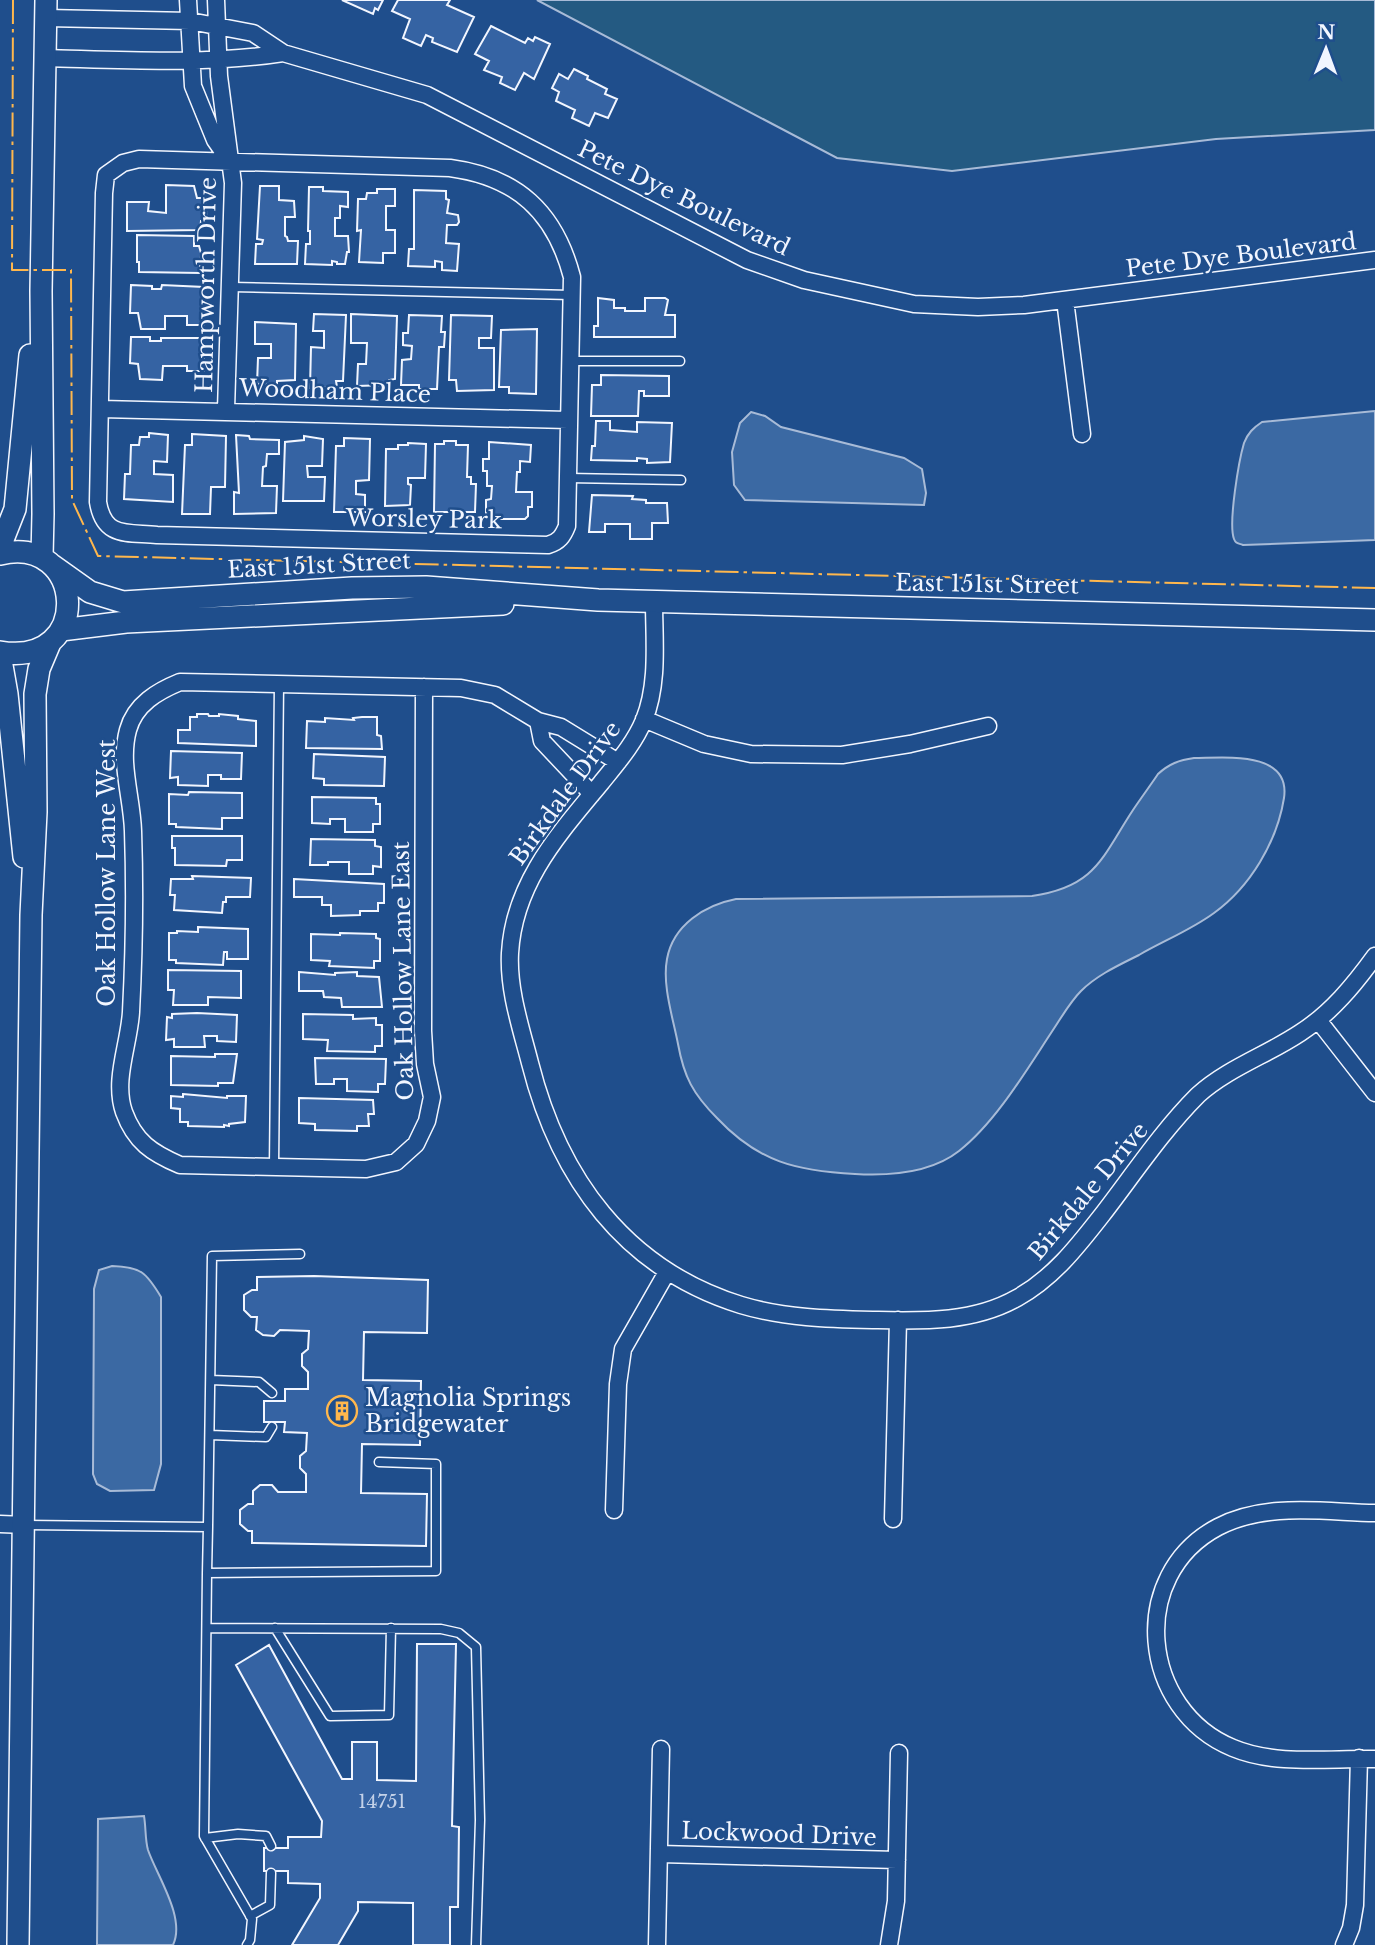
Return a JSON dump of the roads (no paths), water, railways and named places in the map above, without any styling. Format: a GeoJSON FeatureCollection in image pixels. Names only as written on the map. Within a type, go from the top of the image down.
{"type":"FeatureCollection","features":[{"type":"Feature","properties":{"kind":"street","name":"Hampworth Drive"},"geometry":{"type":"LineString","coordinates":[[188,0],[192,86],[215,140],[229,160]]}},
{"type":"Feature","properties":{"kind":"street","name":"Hampworth Drive"},"geometry":{"type":"LineString","coordinates":[[216,0],[219,60],[233,183],[226,410]]}},
{"type":"Feature","properties":{"kind":"street","name":"Pete Dye Boulevard"},"geometry":{"type":"LineString","coordinates":[[46,9],[217,25],[253,33],[283,53],[427,95],[747,260],[804,279],[914,304],[978,307],[1065,300],[1375,261]]}},
{"type":"Feature","properties":{"kind":"street"},"geometry":{"type":"LineString","coordinates":[[46,9],[41,291],[47,561]]}},
{"type":"Feature","properties":{"kind":"street","name":"Pete Dye Boulevard"},"geometry":{"type":"LineString","coordinates":[[46,58],[219,60],[283,53]]}},
{"type":"Feature","properties":{"kind":"street","name":"Worsley Park"},"geometry":{"type":"LineString","coordinates":[[139,159],[229,160],[470,171],[527,197],[543,214],[567,258],[572,277],[571,295],[567,526],[555,543],[548,545],[125,533],[109,528],[101,516],[98,494],[106,175],[122,163],[139,159]]}},
{"type":"Feature","properties":{"kind":"street"},"geometry":{"type":"LineString","coordinates":[[0,548],[15,509],[30,356],[41,291]]}},
{"type":"Feature","properties":{"kind":"street"},"geometry":{"type":"LineString","coordinates":[[1065,300],[1082,434]]}},
{"type":"Feature","properties":{"kind":"street","name":"Woodham Place"},"geometry":{"type":"LineString","coordinates":[[101,409],[568,420]]}},
{"type":"Feature","properties":{"kind":"street"},"geometry":{"type":"LineString","coordinates":[[0,554],[12,551],[27,552],[47,561],[63,579],[68,596],[68,614],[39,669],[36,694],[18,1945]]}},
{"type":"Feature","properties":{"kind":"street","name":"East 151st Street"},"geometry":{"type":"LineString","coordinates":[[47,561],[90,592],[123,602],[352,588],[426,587],[598,600],[1375,620]]}},
{"type":"Feature","properties":{"kind":"street","name":"East 151st Street"},"geometry":{"type":"LineString","coordinates":[[0,653],[17,655],[34,652],[56,637],[126,622],[598,600]]}},
{"type":"Feature","properties":{"kind":"street","name":"Birkdale Drive"},"geometry":{"type":"LineString","coordinates":[[654,601],[652,691],[644,719],[631,745],[548,847],[523,894],[514,925],[510,953],[511,981],[542,1106],[571,1170],[623,1237],[667,1272],[744,1306],[830,1319],[950,1320],[1017,1299],[1054,1273],[1198,1095],[1214,1080],[1300,1034],[1318,1020],[1343,996],[1375,956]]}},
{"type":"Feature","properties":{"kind":"street"},"geometry":{"type":"LineString","coordinates":[[0,653],[7,694],[31,915]]}},
{"type":"Feature","properties":{"kind":"street","name":"Oak Hollow Lane West"},"geometry":{"type":"LineString","coordinates":[[274,1167],[180,1164],[154,1154],[134,1133],[124,1111],[120,1088],[131,1014],[133,829],[124,753],[128,727],[142,705],[155,692],[180,681],[461,688],[495,695],[538,721],[561,727],[618,762]]}},
{"type":"Feature","properties":{"kind":"street","name":"Oak Hollow Lane East"},"geometry":{"type":"LineString","coordinates":[[274,1167],[366,1169],[396,1162],[416,1144],[427,1121],[432,1097],[422,1031],[424,687]]}},
{"type":"Feature","properties":{"kind":"street"},"geometry":{"type":"LineString","coordinates":[[644,719],[704,744],[751,754],[842,755],[910,744],[988,726]]}},
{"type":"Feature","properties":{"kind":"street"},"geometry":{"type":"LineString","coordinates":[[538,721],[542,741],[592,794]]}},
{"type":"Feature","properties":{"kind":"street"},"geometry":{"type":"LineString","coordinates":[[1318,1020],[1375,1093]]}},
{"type":"Feature","properties":{"kind":"street"},"geometry":{"type":"LineString","coordinates":[[614,1510],[618,1384],[623,1349],[667,1272]]}},
{"type":"Feature","properties":{"kind":"street"},"geometry":{"type":"LineString","coordinates":[[893,1519],[898,1320]]}},
{"type":"Feature","properties":{"kind":"street"},"geometry":{"type":"LineString","coordinates":[[1344,1945],[1356,1905],[1367,1759],[1257,1756],[1232,1748],[1210,1736],[1186,1715],[1169,1689],[1156,1646],[1158,1609],[1168,1580],[1183,1556],[1198,1541],[1238,1518],[1281,1511],[1375,1513]]}},
{"type":"Feature","properties":{"kind":"street"},"geometry":{"type":"LineString","coordinates":[[0,1524],[25,1525]]}},
{"type":"Feature","properties":{"kind":"street"},"geometry":{"type":"LineString","coordinates":[[657,1945],[661,1749]]}},
{"type":"Feature","properties":{"kind":"street"},"geometry":{"type":"LineString","coordinates":[[889,1945],[896,1901],[899,1753]]}},
{"type":"Feature","properties":{"kind":"street","name":"Lockwood Drive"},"geometry":{"type":"LineString","coordinates":[[660,1854],[897,1860]]}},
{"type":"Feature","properties":{"kind":"lane"},"geometry":{"type":"LineString","coordinates":[[231,287],[571,295]]}},
{"type":"Feature","properties":{"kind":"lane"},"geometry":{"type":"LineString","coordinates":[[570,360],[680,361]]}},
{"type":"Feature","properties":{"kind":"lane"},"geometry":{"type":"LineString","coordinates":[[568,478],[681,480]]}},
{"type":"Feature","properties":{"kind":"lane"},"geometry":{"type":"LineString","coordinates":[[274,1167],[279,684]]}},
{"type":"Feature","properties":{"kind":"lane"},"geometry":{"type":"LineString","coordinates":[[247,1945],[252,1919],[205,1838],[212,1256],[300,1254]]}},
{"type":"Feature","properties":{"kind":"lane"},"geometry":{"type":"LineString","coordinates":[[211,1381],[259,1382],[272,1393]]}},
{"type":"Feature","properties":{"kind":"lane"},"geometry":{"type":"LineString","coordinates":[[209,1435],[266,1437],[272,1427]]}},
{"type":"Feature","properties":{"kind":"lane"},"geometry":{"type":"LineString","coordinates":[[207,1573],[436,1571],[436,1464],[379,1462]]}},
{"type":"Feature","properties":{"kind":"lane"},"geometry":{"type":"LineString","coordinates":[[25,1525],[208,1527]]}},
{"type":"Feature","properties":{"kind":"lane"},"geometry":{"type":"LineString","coordinates":[[206,1628],[441,1629],[458,1633],[475,1647],[480,1820],[476,1945]]}},
{"type":"Feature","properties":{"kind":"lane"},"geometry":{"type":"LineString","coordinates":[[275,1628],[330,1716],[389,1715],[391,1628]]}},
{"type":"Feature","properties":{"kind":"lane"},"geometry":{"type":"LineString","coordinates":[[205,1838],[237,1834],[266,1836],[271,1846]]}},
{"type":"Feature","properties":{"kind":"lane"},"geometry":{"type":"LineString","coordinates":[[250,1916],[270,1905],[271,1873]]}},
{"type":"Feature","properties":{"kind":"place","name":"Magnolia Springs Bridgewater"},"geometry":{"type":"Point","coordinates":[342,1411]}}]}
